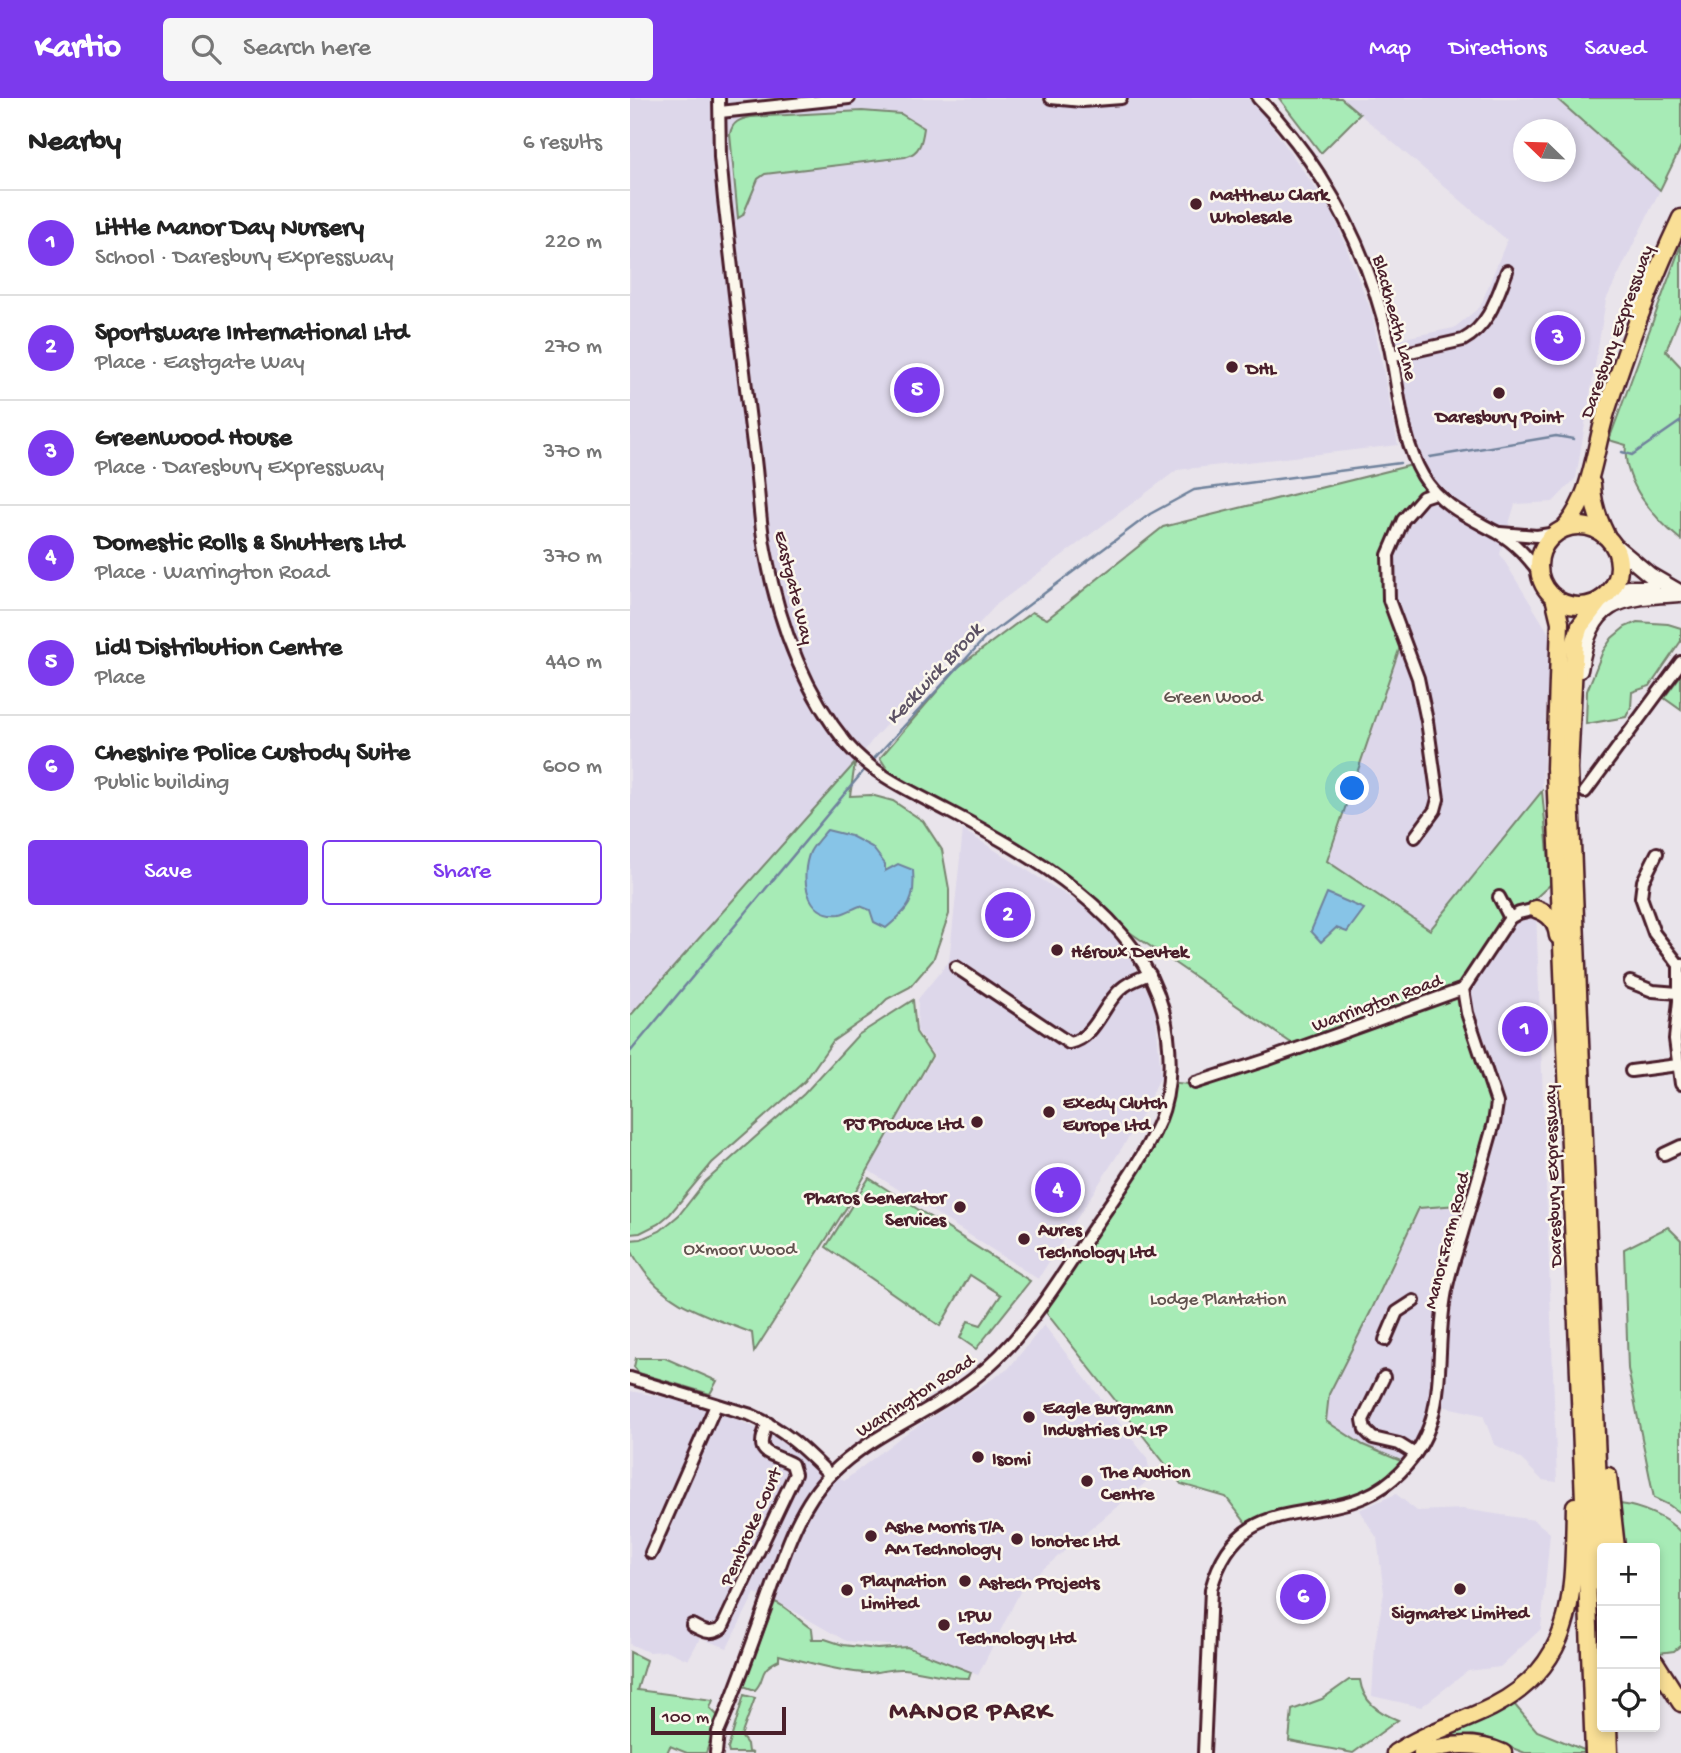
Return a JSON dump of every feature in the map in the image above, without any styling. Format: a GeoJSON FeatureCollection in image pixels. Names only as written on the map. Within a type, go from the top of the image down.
{"type":"FeatureCollection","features":[{"type":"Feature","properties":{"kind":"main road","name":"Daresbury Expressway"},"geometry":{"type":"LineString","coordinates":[[1560,531],[1576,516],[1583,501],[1606,411],[1636,326],[1681,218]]}},
{"type":"Feature","properties":{"kind":"main road","name":"Daresbury Expressway"},"geometry":{"type":"LineString","coordinates":[[1593,460],[1592,495],[1598,519],[1610,541]]}},
{"type":"Feature","properties":{"kind":"main road"},"geometry":{"type":"LineString","coordinates":[[1587,526],[1610,541],[1618,557],[1619,570],[1615,583],[1604,597],[1589,605],[1565,603],[1554,597],[1542,582],[1542,551],[1560,531],[1587,526]]}},
{"type":"Feature","properties":{"kind":"main road","name":"Daresbury Expressway"},"geometry":{"type":"LineString","coordinates":[[1554,597],[1560,622],[1555,768],[1594,1753]]}},
{"type":"Feature","properties":{"kind":"main road","name":"Daresbury Expressway"},"geometry":{"type":"LineString","coordinates":[[1600,1543],[1569,769],[1575,641],[1580,626],[1604,597]]}},
{"type":"Feature","properties":{"kind":"main road"},"geometry":{"type":"LineString","coordinates":[[1536,909],[1548,900],[1561,879]]}},
{"type":"Feature","properties":{"kind":"main road"},"geometry":{"type":"LineString","coordinates":[[1536,909],[1555,922],[1565,994]]}},
{"type":"Feature","properties":{"kind":"main road"},"geometry":{"type":"LineString","coordinates":[[1592,1320],[1615,1543]]}},
{"type":"Feature","properties":{"kind":"main road"},"geometry":{"type":"LineString","coordinates":[[1395,1753],[1514,1694],[1535,1676],[1555,1650],[1569,1614],[1573,1585],[1580,1383]]}},
{"type":"Feature","properties":{"kind":"main road"},"geometry":{"type":"LineString","coordinates":[[1659,1669],[1681,1703]]}},
{"type":"Feature","properties":{"kind":"main road"},"geometry":{"type":"LineString","coordinates":[[1608,1732],[1609,1753]]}},
{"type":"Feature","properties":{"kind":"main road"},"geometry":{"type":"LineString","coordinates":[[1422,1753],[1448,1746],[1474,1745],[1503,1753]]}},
{"type":"Feature","properties":{"kind":"street","name":"Eastgate Way"},"geometry":{"type":"LineString","coordinates":[[719,98],[724,199],[765,552],[786,633],[797,662],[847,744],[879,774],[983,830],[1060,879],[1109,918],[1130,942],[1150,974],[1167,1024],[1170,1059],[1168,1082]]}},
{"type":"Feature","properties":{"kind":"street"},"geometry":{"type":"LineString","coordinates":[[720,112],[849,98]]}},
{"type":"Feature","properties":{"kind":"street"},"geometry":{"type":"LineString","coordinates":[[1051,98],[1082,101],[1121,98]]}},
{"type":"Feature","properties":{"kind":"street","name":"Blackheath Lane"},"geometry":{"type":"LineString","coordinates":[[1258,98],[1282,123],[1335,200],[1368,268],[1392,356],[1408,439],[1416,464],[1435,493],[1475,523],[1500,533],[1537,536],[1560,531]]}},
{"type":"Feature","properties":{"kind":"street"},"geometry":{"type":"LineString","coordinates":[[1392,356],[1473,335],[1492,309],[1507,271]]}},
{"type":"Feature","properties":{"kind":"street"},"geometry":{"type":"LineString","coordinates":[[1415,837],[1435,810],[1438,799],[1418,678],[1389,600],[1388,555],[1403,520],[1423,497],[1435,493]]}},
{"type":"Feature","properties":{"kind":"street","name":"Blackheath Lane"},"geometry":{"type":"LineString","coordinates":[[1500,533],[1525,554],[1540,573]]}},
{"type":"Feature","properties":{"kind":"street"},"geometry":{"type":"LineString","coordinates":[[1610,541],[1650,575],[1681,594]]}},
{"type":"Feature","properties":{"kind":"street"},"geometry":{"type":"LineString","coordinates":[[1604,597],[1629,588],[1651,588],[1681,594]]}},
{"type":"Feature","properties":{"kind":"street"},"geometry":{"type":"LineString","coordinates":[[1570,728],[1583,645],[1588,631],[1600,614],[1626,600],[1681,594]]}},
{"type":"Feature","properties":{"kind":"street"},"geometry":{"type":"LineString","coordinates":[[1585,792],[1681,662]]}},
{"type":"Feature","properties":{"kind":"street"},"geometry":{"type":"LineString","coordinates":[[1657,853],[1643,881],[1641,897],[1654,933],[1680,965],[1678,1065],[1681,1084]]}},
{"type":"Feature","properties":{"kind":"street"},"geometry":{"type":"LineString","coordinates":[[1499,897],[1510,918],[1519,912],[1536,909]]}},
{"type":"Feature","properties":{"kind":"street","name":"Warrington Road"},"geometry":{"type":"LineString","coordinates":[[1195,1083],[1463,989],[1510,918]]}},
{"type":"Feature","properties":{"kind":"street"},"geometry":{"type":"LineString","coordinates":[[956,967],[1069,1043],[1079,1041],[1091,1030],[1121,989],[1150,974]]}},
{"type":"Feature","properties":{"kind":"street"},"geometry":{"type":"LineString","coordinates":[[1630,982],[1653,991],[1678,993]]}},
{"type":"Feature","properties":{"kind":"street","name":"Manor Farm Road"},"geometry":{"type":"LineString","coordinates":[[1204,1753],[1211,1589],[1216,1568],[1225,1552],[1249,1527],[1278,1515],[1364,1498],[1392,1480],[1423,1442],[1437,1405],[1446,1288],[1494,1123],[1497,1103],[1467,1013],[1463,989]]}},
{"type":"Feature","properties":{"kind":"street"},"geometry":{"type":"LineString","coordinates":[[1631,1071],[1678,1065]]}},
{"type":"Feature","properties":{"kind":"street","name":"Warrington Road"},"geometry":{"type":"LineString","coordinates":[[716,1753],[718,1732],[798,1522],[830,1475],[865,1447],[971,1381],[990,1365],[1019,1333],[1041,1306],[1144,1154],[1162,1115],[1168,1082]]}},
{"type":"Feature","properties":{"kind":"street"},"geometry":{"type":"LineString","coordinates":[[1664,1154],[1681,1146]]}},
{"type":"Feature","properties":{"kind":"street"},"geometry":{"type":"LineString","coordinates":[[1385,1340],[1397,1312],[1414,1301]]}},
{"type":"Feature","properties":{"kind":"street"},"geometry":{"type":"LineString","coordinates":[[1384,1377],[1363,1420],[1365,1430],[1373,1438],[1399,1444],[1415,1454]]}},
{"type":"Feature","properties":{"kind":"street"},"geometry":{"type":"LineString","coordinates":[[630,1378],[768,1423],[785,1432],[830,1475]]}},
{"type":"Feature","properties":{"kind":"street"},"geometry":{"type":"LineString","coordinates":[[651,1553],[716,1405]]}},
{"type":"Feature","properties":{"kind":"street","name":"Pembroke Court"},"geometry":{"type":"LineString","coordinates":[[692,1625],[708,1633],[722,1628],[795,1474],[792,1464],[766,1453],[763,1448],[761,1438],[768,1423]]}},
{"type":"Feature","properties":{"kind":"shaded area"},"geometry":{"type":"Polygon","coordinates":[[[630,98],[1252,98],[1333,213],[1372,313],[1398,445],[1177,470],[997,604],[874,738],[855,763],[630,1016],[630,98]]]}},
{"type":"Feature","properties":{"kind":"shaded area"},"geometry":{"type":"Polygon","coordinates":[[[1341,98],[1556,98],[1660,190],[1606,300],[1576,478],[1553,502],[1515,504],[1500,554],[1550,635],[1542,791],[1430,930],[1327,861],[1403,638],[1389,600],[1388,555],[1416,464],[1389,341],[1454,328],[1480,307],[1507,240],[1341,98]]]}},
{"type":"Feature","properties":{"kind":"shaded area"},"geometry":{"type":"Polygon","coordinates":[[[963,830],[1101,917],[1132,962],[1155,1005],[1161,1076],[1134,1129],[1038,1279],[868,1170],[934,1056],[917,1030],[918,999],[949,961],[963,830]]]}},
{"type":"Feature","properties":{"kind":"shaded area"},"geometry":{"type":"Polygon","coordinates":[[[1536,909],[1557,1482],[1542,1480],[1520,1458],[1494,1444],[1483,1415],[1437,1405],[1408,1464],[1363,1445],[1326,1421],[1329,1394],[1420,1207],[1463,989],[1502,928],[1536,909]]]}},
{"type":"Feature","properties":{"kind":"shaded area"},"geometry":{"type":"Polygon","coordinates":[[[1044,1325],[1147,1458],[1151,1478],[1023,1586],[978,1675],[907,1647],[846,1641],[783,1605],[755,1593],[727,1648],[700,1638],[688,1660],[668,1651],[648,1652],[630,1644],[630,1391],[705,1405],[808,1452],[844,1481],[902,1436],[1008,1369],[1044,1325]]]}},
{"type":"Feature","properties":{"kind":"shaded area"},"geometry":{"type":"Polygon","coordinates":[[[1396,1494],[1417,1511],[1463,1509],[1534,1520],[1550,1533],[1541,1629],[1500,1667],[1468,1671],[1421,1707],[1372,1696],[1375,1644],[1384,1593],[1377,1538],[1359,1510],[1396,1494]]]}},
{"type":"Feature","properties":{"kind":"green space"},"geometry":{"type":"Polygon","coordinates":[[[1279,98],[1341,98],[1360,114],[1321,153],[1279,98]]]}},
{"type":"Feature","properties":{"kind":"green space"},"geometry":{"type":"Polygon","coordinates":[[[1556,98],[1681,98],[1681,147],[1660,190],[1556,98]]]}},
{"type":"Feature","properties":{"kind":"green space"},"geometry":{"type":"Polygon","coordinates":[[[862,111],[901,114],[924,128],[917,150],[905,157],[765,174],[758,179],[743,215],[738,218],[730,134],[735,124],[751,117],[862,111]]]}},
{"type":"Feature","properties":{"kind":"green space"},"geometry":{"type":"Polygon","coordinates":[[[1681,245],[1681,313],[1666,351],[1681,367],[1681,540],[1660,521],[1635,486],[1626,459],[1626,445],[1609,440],[1681,245]]]}},
{"type":"Feature","properties":{"kind":"green space"},"geometry":{"type":"Polygon","coordinates":[[[1416,464],[1435,493],[1403,520],[1388,555],[1389,600],[1403,638],[1327,861],[1430,930],[1542,791],[1551,884],[1519,913],[1463,989],[1487,1070],[1494,1123],[1471,1204],[1419,1208],[1329,1394],[1326,1421],[1363,1445],[1408,1464],[1365,1498],[1249,1527],[1226,1497],[1181,1484],[1041,1306],[1144,1154],[1168,1082],[1188,1084],[1300,1049],[1109,918],[1060,879],[897,784],[880,758],[957,668],[1032,612],[1047,619],[1163,527],[1416,464]]]}},
{"type":"Feature","properties":{"kind":"green space"},"geometry":{"type":"Polygon","coordinates":[[[1637,622],[1668,624],[1681,628],[1681,641],[1650,686],[1632,692],[1631,707],[1626,717],[1586,724],[1587,691],[1603,651],[1612,638],[1625,627],[1637,622]]]}},
{"type":"Feature","properties":{"kind":"green space"},"geometry":{"type":"Polygon","coordinates":[[[1681,675],[1681,710],[1664,698],[1681,675]]]}},
{"type":"Feature","properties":{"kind":"green space"},"geometry":{"type":"Polygon","coordinates":[[[855,763],[850,796],[871,795],[893,801],[923,821],[942,850],[949,889],[949,914],[933,960],[910,987],[887,999],[873,1013],[833,1041],[805,1081],[712,1163],[670,1214],[640,1233],[630,1234],[630,1016],[855,763]]]}},
{"type":"Feature","properties":{"kind":"green space","name":"Oxmoor Wood"},"geometry":{"type":"Polygon","coordinates":[[[913,1000],[916,1032],[932,1056],[850,1202],[754,1352],[752,1333],[690,1308],[662,1290],[650,1279],[636,1259],[630,1240],[641,1239],[660,1231],[679,1215],[705,1182],[804,1094],[858,1035],[913,1000]]]}},
{"type":"Feature","properties":{"kind":"green space"},"geometry":{"type":"Polygon","coordinates":[[[869,1178],[1030,1281],[976,1349],[960,1338],[968,1321],[981,1325],[1001,1295],[970,1275],[940,1326],[826,1247],[869,1178]]]}},
{"type":"Feature","properties":{"kind":"green space"},"geometry":{"type":"Polygon","coordinates":[[[1668,1227],[1681,1240],[1681,1514],[1654,1498],[1628,1369],[1624,1249],[1668,1227]]]}},
{"type":"Feature","properties":{"kind":"green space"},"geometry":{"type":"Polygon","coordinates":[[[636,1358],[665,1358],[717,1381],[710,1394],[639,1373],[634,1367],[636,1358]]]}},
{"type":"Feature","properties":{"kind":"green space"},"geometry":{"type":"Polygon","coordinates":[[[1620,1504],[1653,1514],[1669,1522],[1681,1533],[1681,1645],[1674,1651],[1660,1653],[1660,1543],[1623,1543],[1620,1504]]]}},
{"type":"Feature","properties":{"kind":"green space"},"geometry":{"type":"Polygon","coordinates":[[[775,1602],[812,1629],[813,1638],[810,1639],[825,1639],[843,1645],[877,1649],[907,1647],[971,1672],[969,1678],[904,1669],[856,1672],[779,1655],[779,1660],[764,1671],[755,1690],[743,1686],[775,1602]]]}},
{"type":"Feature","properties":{"kind":"green space"},"geometry":{"type":"Polygon","coordinates":[[[630,1652],[646,1660],[637,1690],[713,1700],[710,1708],[718,1716],[706,1753],[687,1753],[670,1746],[667,1753],[630,1753],[630,1652]]]}},
{"type":"Feature","properties":{"kind":"green space"},"geometry":{"type":"Polygon","coordinates":[[[1349,1680],[1360,1680],[1368,1700],[1398,1720],[1353,1753],[1289,1741],[1292,1710],[1322,1699],[1349,1680]]]}},
{"type":"Feature","properties":{"kind":"green space"},"geometry":{"type":"Polygon","coordinates":[[[744,1695],[755,1698],[741,1736],[747,1744],[748,1752],[753,1753],[729,1753],[728,1749],[744,1695]]]}},
{"type":"Feature","properties":{"kind":"green space"},"geometry":{"type":"Polygon","coordinates":[[[1514,1704],[1537,1731],[1584,1750],[1584,1753],[1525,1753],[1487,1738],[1472,1735],[1454,1737],[1453,1730],[1514,1704]]]}},
{"type":"Feature","properties":{"kind":"water"},"geometry":{"type":"Polygon","coordinates":[[[827,830],[851,836],[872,847],[885,864],[885,871],[898,864],[913,870],[913,889],[909,904],[886,928],[874,922],[870,910],[860,906],[840,914],[828,913],[812,902],[806,883],[807,862],[812,849],[827,830]]]}},
{"type":"Feature","properties":{"kind":"water"},"geometry":{"type":"Polygon","coordinates":[[[1327,893],[1364,909],[1347,932],[1336,928],[1321,942],[1311,931],[1327,893]]]}},
{"type":"Feature","properties":{"kind":"waterway","name":"Keckwick Brook"},"geometry":{"type":"LineString","coordinates":[[1622,452],[1632,455],[1681,421]]}},
{"type":"Feature","properties":{"kind":"waterway","name":"Keckwick Brook"},"geometry":{"type":"LineString","coordinates":[[1430,457],[1556,436],[1574,439]]}},
{"type":"Feature","properties":{"kind":"waterway","name":"Keckwick Brook"},"geometry":{"type":"LineString","coordinates":[[870,763],[986,637],[1150,514],[1194,490],[1400,463]]}},
{"type":"Feature","properties":{"kind":"waterway","name":"Keckwick Brook"},"geometry":{"type":"LineString","coordinates":[[630,1052],[866,768]]}},
{"type":"Feature","properties":{"kind":"place","name":"Matthew Clark Wholesale"},"geometry":{"type":"Point","coordinates":[1196,204]}},
{"type":"Feature","properties":{"kind":"place","name":"Greenwood House"},"geometry":{"type":"Point","coordinates":[1558,338]}},
{"type":"Feature","properties":{"kind":"place","name":"DHL"},"geometry":{"type":"Point","coordinates":[1232,367]}},
{"type":"Feature","properties":{"kind":"place","name":"Lidl Distribution Centre"},"geometry":{"type":"Point","coordinates":[917,390]}},
{"type":"Feature","properties":{"kind":"place","name":"Daresbury Point"},"geometry":{"type":"Point","coordinates":[1499,393]}},
{"type":"Feature","properties":{"kind":"place","name":"Sportsware International Ltd"},"geometry":{"type":"Point","coordinates":[1008,915]}},
{"type":"Feature","properties":{"kind":"place","name":"Héroux Devtek"},"geometry":{"type":"Point","coordinates":[1057,950]}},
{"type":"Feature","properties":{"kind":"place","name":"Little Manor Day Nursery"},"geometry":{"type":"Point","coordinates":[1525,1029]}},
{"type":"Feature","properties":{"kind":"place","name":"Exedy Clutch Europe Ltd"},"geometry":{"type":"Point","coordinates":[1049,1112]}},
{"type":"Feature","properties":{"kind":"place","name":"PJ Produce Ltd"},"geometry":{"type":"Point","coordinates":[977,1122]}},
{"type":"Feature","properties":{"kind":"place","name":"Domestic Rolls & Shutters Ltd"},"geometry":{"type":"Point","coordinates":[1058,1190]}},
{"type":"Feature","properties":{"kind":"place","name":"Pharos Generator Services"},"geometry":{"type":"Point","coordinates":[960,1207]}},
{"type":"Feature","properties":{"kind":"place","name":"Aures Technology Ltd"},"geometry":{"type":"Point","coordinates":[1024,1239]}},
{"type":"Feature","properties":{"kind":"place","name":"Eagle Burgmann Industries UK LP"},"geometry":{"type":"Point","coordinates":[1029,1417]}},
{"type":"Feature","properties":{"kind":"place","name":"Isomi"},"geometry":{"type":"Point","coordinates":[978,1457]}},
{"type":"Feature","properties":{"kind":"place","name":"The Auction Centre"},"geometry":{"type":"Point","coordinates":[1087,1481]}},
{"type":"Feature","properties":{"kind":"place","name":"Ashe Morris T/A AM Technology"},"geometry":{"type":"Point","coordinates":[871,1536]}},
{"type":"Feature","properties":{"kind":"place","name":"Ionotec Ltd"},"geometry":{"type":"Point","coordinates":[1017,1539]}},
{"type":"Feature","properties":{"kind":"place","name":"Astech Projects"},"geometry":{"type":"Point","coordinates":[965,1581]}},
{"type":"Feature","properties":{"kind":"place","name":"Sigmatex Limited"},"geometry":{"type":"Point","coordinates":[1460,1589]}},
{"type":"Feature","properties":{"kind":"place","name":"Playnation Limited"},"geometry":{"type":"Point","coordinates":[847,1590]}},
{"type":"Feature","properties":{"kind":"place","name":"Cheshire Police Custody Suite"},"geometry":{"type":"Point","coordinates":[1303,1597]}},
{"type":"Feature","properties":{"kind":"place","name":"LPW Technology Ltd"},"geometry":{"type":"Point","coordinates":[944,1625]}},
{"type":"Feature","properties":{"kind":"district","name":"MANOR PARK"},"geometry":{"type":"Point","coordinates":[971,1709]}},
{"type":"Feature","properties":{"kind":"park label","name":"Green Wood"},"geometry":{"type":"Point","coordinates":[1213,695]}},
{"type":"Feature","properties":{"kind":"park label","name":"Lodge Plantation"},"geometry":{"type":"Point","coordinates":[1218,1297]}}]}
